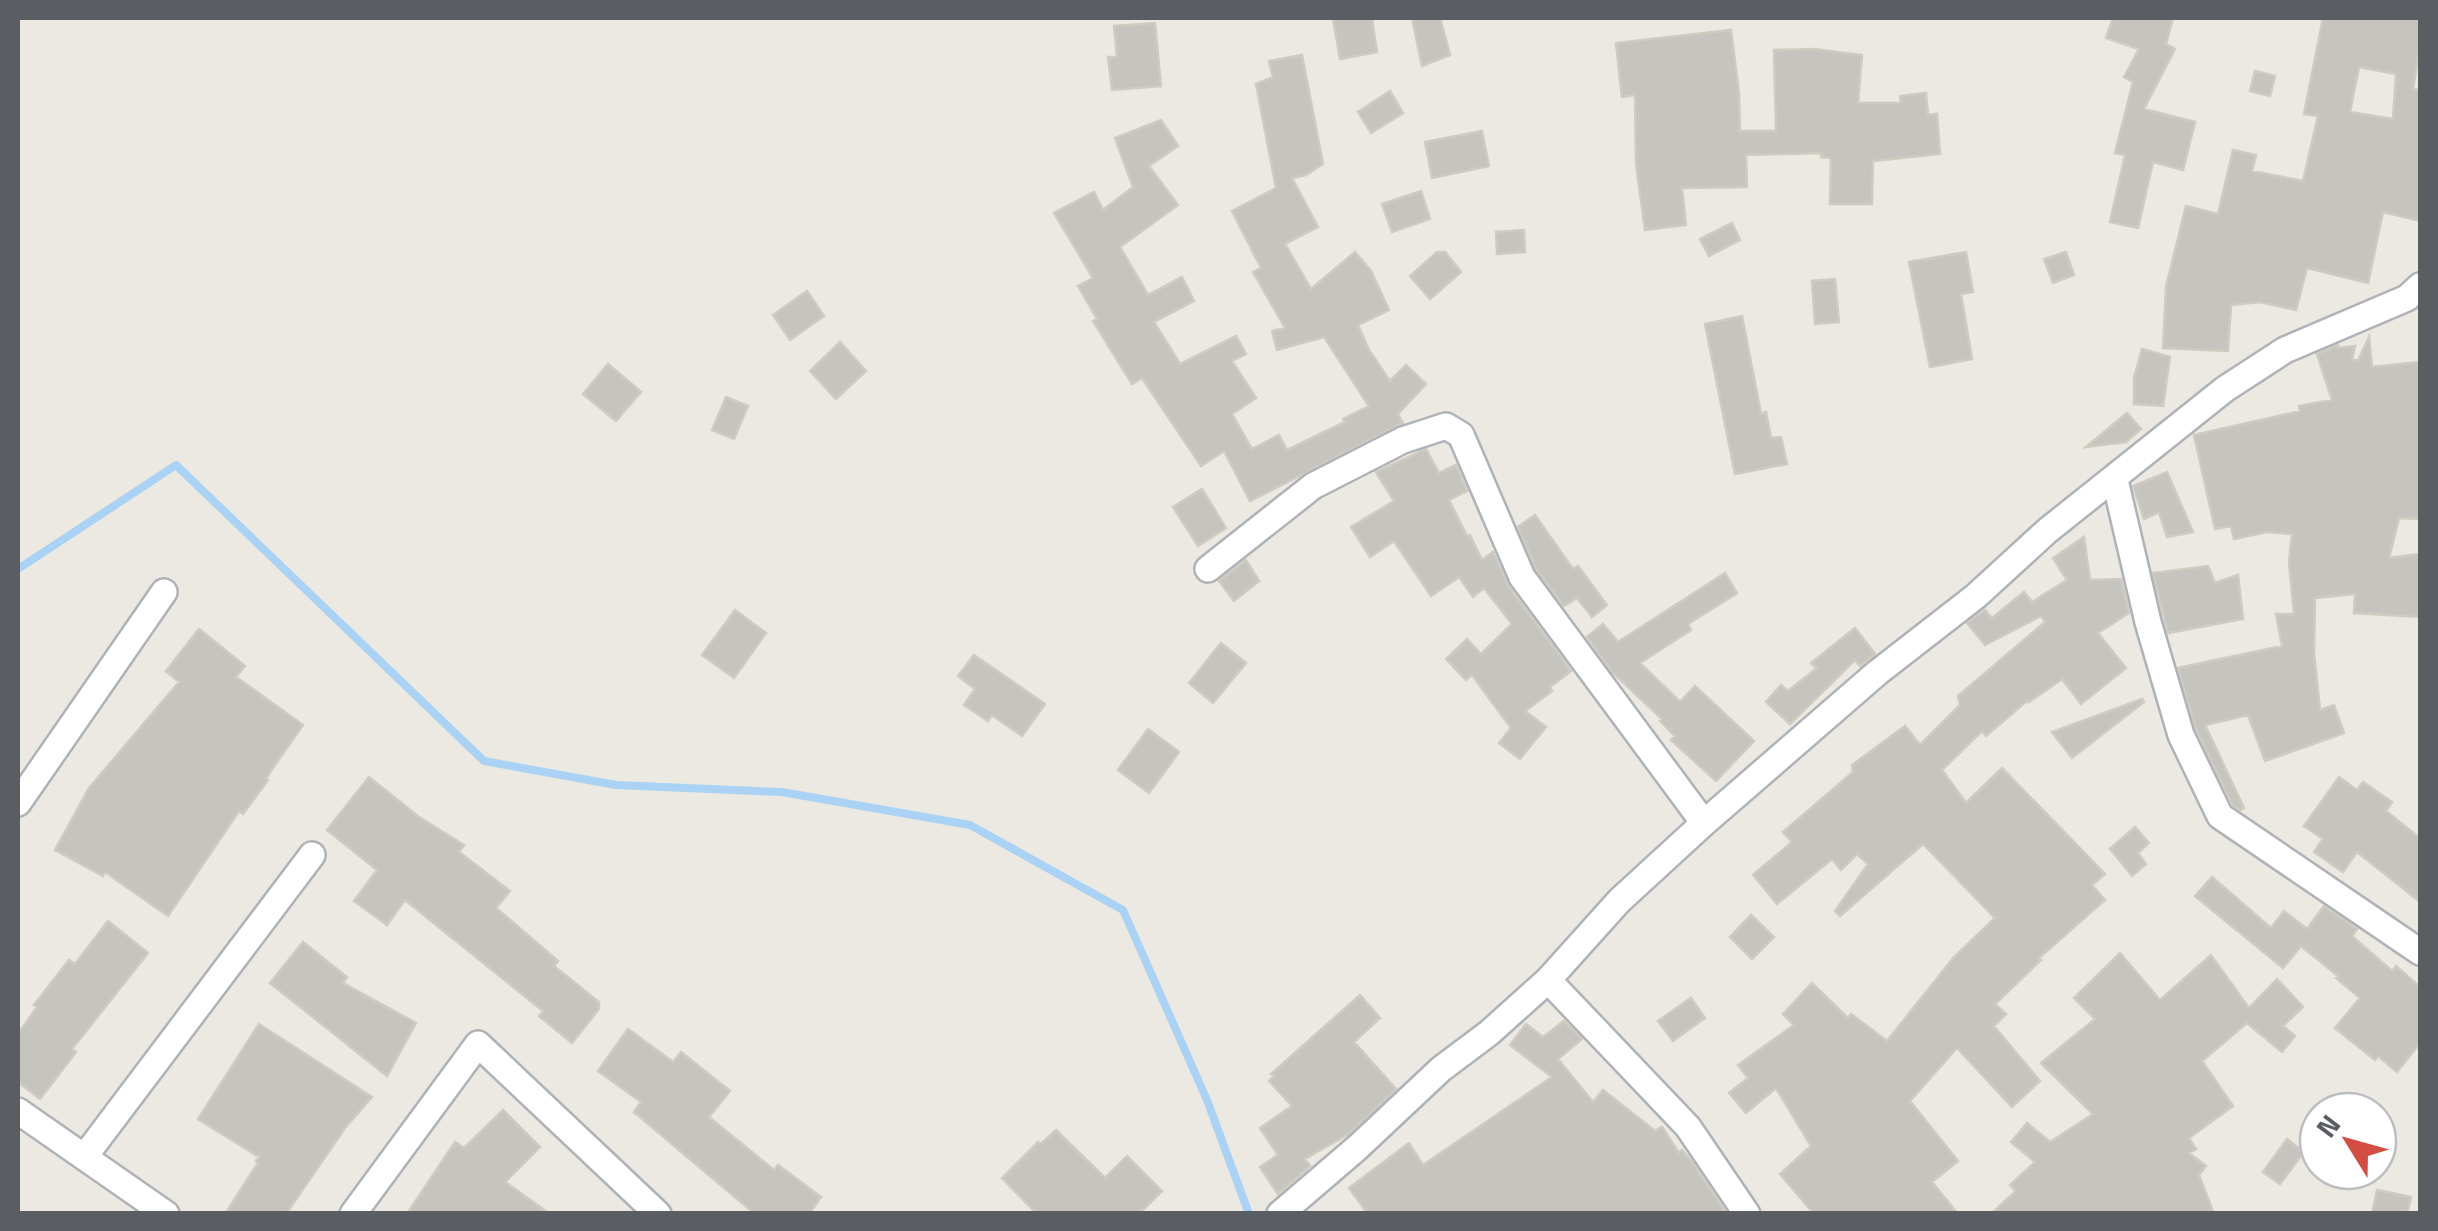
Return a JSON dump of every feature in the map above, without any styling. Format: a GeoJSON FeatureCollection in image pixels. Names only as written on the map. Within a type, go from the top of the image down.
{"type":"FeatureCollection","features":[{"type":"Feature","properties":{"kind":"street"},"geometry":{"type":"LineString","coordinates":[[1280,1214],[1441,1069],[1489,1034],[1548,980],[1619,900],[1704,822],[2048,532],[2226,389],[2285,350],[2407,298],[2420,286]]}},
{"type":"Feature","properties":{"kind":"street"},"geometry":{"type":"LineString","coordinates":[[1208,569],[1313,486],[1403,440],[1446,426],[1461,435],[1522,577],[1704,822]]}},
{"type":"Feature","properties":{"kind":"street"},"geometry":{"type":"LineString","coordinates":[[2115,480],[2148,622],[2181,735],[2220,816],[2420,952]]}},
{"type":"Feature","properties":{"kind":"street"},"geometry":{"type":"LineString","coordinates":[[18,804],[164,592]]}},
{"type":"Feature","properties":{"kind":"street"},"geometry":{"type":"LineString","coordinates":[[84,1156],[312,855]]}},
{"type":"Feature","properties":{"kind":"street"},"geometry":{"type":"LineString","coordinates":[[1548,980],[1688,1127],[1748,1214]]}},
{"type":"Feature","properties":{"kind":"street"},"geometry":{"type":"LineString","coordinates":[[353,1214],[478,1044],[658,1214]]}},
{"type":"Feature","properties":{"kind":"street"},"geometry":{"type":"LineString","coordinates":[[18,1111],[166,1214]]}},
{"type":"Feature","properties":{"kind":"building"},"geometry":{"type":"Polygon","coordinates":[[[1333,18],[1372,18],[1377,52],[1340,59],[1333,18]]]}},
{"type":"Feature","properties":{"kind":"building"},"geometry":{"type":"Polygon","coordinates":[[[1412,18],[1440,18],[1450,55],[1422,66],[1412,18]]]}},
{"type":"Feature","properties":{"kind":"building"},"geometry":{"type":"Polygon","coordinates":[[[2113,18],[2173,18],[2166,44],[2175,49],[2144,109],[2195,122],[2183,170],[2153,162],[2138,228],[2110,222],[2125,155],[2115,153],[2133,82],[2124,77],[2139,49],[2106,38],[2113,18]]]}},
{"type":"Feature","properties":{"kind":"building"},"geometry":{"type":"Polygon","coordinates":[[[2323,18],[2420,18],[2413,89],[2420,90],[2420,221],[2383,212],[2368,283],[2307,268],[2296,310],[2260,302],[2231,305],[2228,351],[2163,348],[2166,287],[2186,206],[2218,214],[2233,150],[2256,155],[2252,171],[2303,181],[2318,116],[2304,114],[2323,18]],[[2359,67],[2350,112],[2393,119],[2396,74],[2359,67]]]}},
{"type":"Feature","properties":{"kind":"building"},"geometry":{"type":"Polygon","coordinates":[[[1155,23],[1161,86],[1112,90],[1108,57],[1117,57],[1114,26],[1155,23]]]}},
{"type":"Feature","properties":{"kind":"building"},"geometry":{"type":"Polygon","coordinates":[[[1731,30],[1740,131],[1776,131],[1774,50],[1814,49],[1862,55],[1858,103],[1901,103],[1900,96],[1926,93],[1928,115],[1937,114],[1940,154],[1873,161],[1872,204],[1830,204],[1831,158],[1821,157],[1821,153],[1746,155],[1747,187],[1682,188],[1686,225],[1645,230],[1636,164],[1635,95],[1622,97],[1616,43],[1731,30]]]}},
{"type":"Feature","properties":{"kind":"building"},"geometry":{"type":"Polygon","coordinates":[[[1302,55],[1323,164],[1306,175],[1292,178],[1318,227],[1285,244],[1311,289],[1355,252],[1371,271],[1389,310],[1358,325],[1369,350],[1390,381],[1406,365],[1426,384],[1398,414],[1403,423],[1250,501],[1224,451],[1201,466],[1142,378],[1132,384],[1093,321],[1097,319],[1078,286],[1093,278],[1054,213],[1094,192],[1103,210],[1133,187],[1115,138],[1161,120],[1178,146],[1149,166],[1178,205],[1120,247],[1148,295],[1182,277],[1194,301],[1154,322],[1180,364],[1236,336],[1246,354],[1232,361],[1256,398],[1232,414],[1252,449],[1279,435],[1287,450],[1345,422],[1343,419],[1369,406],[1324,337],[1277,350],[1272,331],[1285,328],[1253,272],[1261,268],[1232,211],[1276,188],[1256,84],[1273,77],[1269,61],[1302,55]]]}},
{"type":"Feature","properties":{"kind":"building"},"geometry":{"type":"Polygon","coordinates":[[[2255,71],[2275,76],[2270,96],[2250,91],[2255,71]]]}},
{"type":"Feature","properties":{"kind":"building"},"geometry":{"type":"Polygon","coordinates":[[[1390,91],[1403,113],[1371,133],[1358,112],[1390,91]]]}},
{"type":"Feature","properties":{"kind":"building"},"geometry":{"type":"Polygon","coordinates":[[[1482,131],[1489,166],[1432,178],[1425,142],[1482,131]]]}},
{"type":"Feature","properties":{"kind":"building"},"geometry":{"type":"Polygon","coordinates":[[[1421,191],[1430,219],[1392,232],[1382,204],[1421,191]]]}},
{"type":"Feature","properties":{"kind":"building"},"geometry":{"type":"Polygon","coordinates":[[[1732,223],[1740,240],[1709,256],[1700,239],[1732,223]]]}},
{"type":"Feature","properties":{"kind":"building"},"geometry":{"type":"Polygon","coordinates":[[[1524,230],[1525,252],[1497,254],[1496,232],[1524,230]]]}},
{"type":"Feature","properties":{"kind":"building"},"geometry":{"type":"Polygon","coordinates":[[[1437,252],[1445,252],[1461,272],[1430,299],[1410,276],[1437,252]]]}},
{"type":"Feature","properties":{"kind":"building"},"geometry":{"type":"Polygon","coordinates":[[[1966,252],[1973,292],[1961,294],[1972,359],[1930,367],[1909,262],[1966,252]]]}},
{"type":"Feature","properties":{"kind":"building"},"geometry":{"type":"Polygon","coordinates":[[[2066,252],[2074,275],[2053,283],[2044,259],[2066,252]]]}},
{"type":"Feature","properties":{"kind":"building"},"geometry":{"type":"Polygon","coordinates":[[[1835,279],[1839,322],[1815,324],[1812,281],[1835,279]]]}},
{"type":"Feature","properties":{"kind":"building"},"geometry":{"type":"Polygon","coordinates":[[[807,291],[824,316],[790,340],[773,315],[807,291]]]}},
{"type":"Feature","properties":{"kind":"building"},"geometry":{"type":"Polygon","coordinates":[[[1742,316],[1761,414],[1766,412],[1771,438],[1781,437],[1787,464],[1735,474],[1705,324],[1742,316]]]}},
{"type":"Feature","properties":{"kind":"building"},"geometry":{"type":"Polygon","coordinates":[[[2369,337],[2372,367],[2420,362],[2420,519],[2399,518],[2389,558],[2420,554],[2420,617],[2354,613],[2355,594],[2315,598],[2314,653],[2320,710],[2334,705],[2344,733],[2265,761],[2248,715],[2205,725],[2244,808],[2240,810],[2233,805],[2196,729],[2178,668],[2282,646],[2276,614],[2294,614],[2289,562],[2292,534],[2267,532],[2234,539],[2231,526],[2215,529],[2194,435],[2332,400],[2317,354],[2338,345],[2355,346],[2352,359],[2358,361],[2369,337]]]}},
{"type":"Feature","properties":{"kind":"building"},"geometry":{"type":"Polygon","coordinates":[[[840,342],[866,371],[836,399],[810,371],[840,342]]]}},
{"type":"Feature","properties":{"kind":"building"},"geometry":{"type":"Polygon","coordinates":[[[2142,349],[2170,357],[2163,406],[2134,404],[2134,378],[2142,349]]]}},
{"type":"Feature","properties":{"kind":"building"},"geometry":{"type":"Polygon","coordinates":[[[608,364],[641,392],[616,421],[583,394],[608,364]]]}},
{"type":"Feature","properties":{"kind":"building"},"geometry":{"type":"Polygon","coordinates":[[[726,397],[748,406],[734,439],[712,430],[726,397]]]}},
{"type":"Feature","properties":{"kind":"building"},"geometry":{"type":"Polygon","coordinates":[[[2127,413],[2141,429],[2126,442],[2086,447],[2127,413]]]}},
{"type":"Feature","properties":{"kind":"building"},"geometry":{"type":"Polygon","coordinates":[[[1426,449],[1439,473],[1456,465],[1467,491],[1449,500],[1467,536],[1470,535],[1482,560],[1493,552],[1509,587],[1571,671],[1525,711],[1546,727],[1520,759],[1499,743],[1511,728],[1472,675],[1466,680],[1446,659],[1467,639],[1481,654],[1512,624],[1484,588],[1473,597],[1459,577],[1431,596],[1394,541],[1370,557],[1351,527],[1394,501],[1376,472],[1426,449]]]}},
{"type":"Feature","properties":{"kind":"building"},"geometry":{"type":"Polygon","coordinates":[[[2167,472],[2193,532],[2167,537],[2159,512],[2144,519],[2133,486],[2167,472]]]}},
{"type":"Feature","properties":{"kind":"building"},"geometry":{"type":"Polygon","coordinates":[[[1202,489],[1226,528],[1198,546],[1173,507],[1202,489]]]}},
{"type":"Feature","properties":{"kind":"building"},"geometry":{"type":"Polygon","coordinates":[[[1535,515],[1573,569],[1578,566],[1607,605],[1592,617],[1577,598],[1564,606],[1536,569],[1518,527],[1535,515]]]}},
{"type":"Feature","properties":{"kind":"building"},"geometry":{"type":"Polygon","coordinates":[[[2084,537],[2090,580],[2121,579],[2129,613],[2098,633],[2126,668],[2081,704],[2062,679],[2028,700],[1986,736],[1982,731],[1942,770],[1966,803],[2002,768],[2105,874],[2092,885],[2105,900],[2039,958],[1995,1004],[2006,1014],[1994,1026],[2040,1081],[2012,1107],[1957,1048],[1910,1101],[1958,1161],[1932,1182],[1958,1214],[1814,1214],[1780,1174],[1811,1146],[1776,1088],[1746,1113],[1729,1093],[1748,1078],[1738,1065],[1794,1025],[1783,1014],[1812,983],[1848,1018],[1851,1014],[1887,1041],[1954,957],[1995,918],[1923,844],[1840,916],[1835,911],[1868,864],[1857,854],[1841,870],[1832,859],[1777,904],[1753,875],[1792,842],[1783,832],[1853,772],[1852,765],[1905,726],[1920,745],[1960,705],[1958,696],[2045,622],[2041,616],[1985,645],[1967,623],[1985,610],[1992,618],[2024,592],[2032,602],[2067,580],[2053,558],[2084,537]]]}},
{"type":"Feature","properties":{"kind":"building"},"geometry":{"type":"Polygon","coordinates":[[[1246,560],[1259,581],[1234,601],[1219,581],[1246,560]]]}},
{"type":"Feature","properties":{"kind":"building"},"geometry":{"type":"Polygon","coordinates":[[[2208,566],[2215,583],[2238,575],[2243,619],[2168,633],[2153,573],[2208,566]]]}},
{"type":"Feature","properties":{"kind":"building"},"geometry":{"type":"Polygon","coordinates":[[[1725,573],[1737,593],[1688,624],[1691,630],[1640,663],[1680,702],[1695,686],[1754,741],[1716,781],[1671,740],[1675,736],[1662,719],[1613,673],[1587,637],[1603,624],[1618,642],[1725,573]]]}},
{"type":"Feature","properties":{"kind":"building"},"geometry":{"type":"Polygon","coordinates":[[[735,610],[766,633],[734,678],[702,655],[735,610]]]}},
{"type":"Feature","properties":{"kind":"building"},"geometry":{"type":"Polygon","coordinates":[[[1855,628],[1875,654],[1860,666],[1855,660],[1790,724],[1766,702],[1781,685],[1788,691],[1817,668],[1811,663],[1855,628]]]}},
{"type":"Feature","properties":{"kind":"building"},"geometry":{"type":"Polygon","coordinates":[[[199,629],[245,666],[236,677],[303,725],[268,780],[243,814],[239,811],[168,916],[105,872],[103,876],[55,850],[89,788],[179,682],[166,671],[199,629]]]}},
{"type":"Feature","properties":{"kind":"building"},"geometry":{"type":"Polygon","coordinates":[[[1221,643],[1246,663],[1213,703],[1189,683],[1221,643]]]}},
{"type":"Feature","properties":{"kind":"building"},"geometry":{"type":"Polygon","coordinates":[[[974,655],[1045,704],[1022,736],[992,715],[988,721],[964,705],[975,689],[958,676],[974,655]]]}},
{"type":"Feature","properties":{"kind":"building"},"geometry":{"type":"Polygon","coordinates":[[[2142,699],[2144,702],[2072,758],[2052,732],[2142,699]]]}},
{"type":"Feature","properties":{"kind":"building"},"geometry":{"type":"Polygon","coordinates":[[[1148,729],[1179,752],[1149,793],[1118,770],[1148,729]]]}},
{"type":"Feature","properties":{"kind":"building"},"geometry":{"type":"Polygon","coordinates":[[[369,777],[419,817],[464,845],[459,852],[510,891],[496,908],[558,961],[554,966],[599,1002],[599,1009],[572,1043],[539,1016],[543,1011],[405,900],[387,925],[354,901],[377,870],[327,830],[369,777]]]}},
{"type":"Feature","properties":{"kind":"building"},"geometry":{"type":"Polygon","coordinates":[[[2339,777],[2357,790],[2363,782],[2392,802],[2386,811],[2420,838],[2420,902],[2357,852],[2343,872],[2314,852],[2323,839],[2304,826],[2339,777]]]}},
{"type":"Feature","properties":{"kind":"building"},"geometry":{"type":"Polygon","coordinates":[[[2135,827],[2149,843],[2138,853],[2146,864],[2132,876],[2110,849],[2135,827]]]}},
{"type":"Feature","properties":{"kind":"building"},"geometry":{"type":"Polygon","coordinates":[[[2212,877],[2271,928],[2284,911],[2307,929],[2324,906],[2357,929],[2352,936],[2392,971],[2396,966],[2420,987],[2420,1043],[2397,1072],[2335,1028],[2360,998],[2338,976],[2301,946],[2283,968],[2195,896],[2212,877]]]}},
{"type":"Feature","properties":{"kind":"building"},"geometry":{"type":"Polygon","coordinates":[[[1751,915],[1774,937],[1752,959],[1730,937],[1751,915]]]}},
{"type":"Feature","properties":{"kind":"building"},"geometry":{"type":"Polygon","coordinates":[[[108,921],[148,953],[72,1049],[76,1052],[40,1099],[18,1082],[18,1034],[37,1007],[34,1005],[69,960],[75,964],[108,921]]]}},
{"type":"Feature","properties":{"kind":"building"},"geometry":{"type":"Polygon","coordinates":[[[303,942],[347,977],[343,983],[416,1023],[387,1076],[270,983],[303,942]]]}},
{"type":"Feature","properties":{"kind":"building"},"geometry":{"type":"Polygon","coordinates":[[[2120,953],[2160,1000],[2211,955],[2249,1008],[2277,979],[2303,1007],[2283,1026],[2295,1036],[2282,1052],[2247,1023],[2202,1061],[2233,1106],[2189,1138],[2196,1149],[2189,1153],[2206,1166],[2199,1175],[2214,1214],[1991,1214],[2016,1191],[2010,1185],[2035,1162],[2011,1142],[2027,1123],[2050,1142],[2093,1114],[2041,1063],[2095,1019],[2074,998],[2120,953]]]}},
{"type":"Feature","properties":{"kind":"building"},"geometry":{"type":"Polygon","coordinates":[[[1360,995],[1380,1018],[1354,1042],[1396,1089],[1350,1133],[1305,1159],[1310,1166],[1278,1194],[1260,1167],[1278,1155],[1260,1128],[1292,1106],[1269,1081],[1274,1076],[1271,1074],[1360,995]]]}},
{"type":"Feature","properties":{"kind":"building"},"geometry":{"type":"Polygon","coordinates":[[[1691,998],[1705,1018],[1673,1041],[1658,1021],[1691,998]]]}},
{"type":"Feature","properties":{"kind":"building"},"geometry":{"type":"Polygon","coordinates":[[[1564,1021],[1582,1039],[1558,1059],[1593,1102],[1603,1090],[1655,1131],[1662,1127],[1679,1153],[1682,1150],[1692,1162],[1727,1214],[1368,1214],[1349,1188],[1409,1143],[1423,1165],[1552,1077],[1510,1045],[1526,1024],[1543,1037],[1564,1021]]]}},
{"type":"Feature","properties":{"kind":"building"},"geometry":{"type":"Polygon","coordinates":[[[259,1024],[372,1097],[345,1128],[286,1214],[225,1214],[259,1157],[198,1119],[259,1024]]]}},
{"type":"Feature","properties":{"kind":"building"},"geometry":{"type":"Polygon","coordinates":[[[628,1029],[673,1062],[681,1052],[730,1091],[709,1117],[774,1170],[778,1165],[821,1197],[809,1214],[755,1214],[634,1112],[641,1102],[598,1071],[628,1029]]]}},
{"type":"Feature","properties":{"kind":"building"},"geometry":{"type":"Polygon","coordinates":[[[503,1110],[540,1147],[505,1182],[550,1214],[407,1214],[455,1142],[464,1148],[503,1110]]]}},
{"type":"Feature","properties":{"kind":"building"},"geometry":{"type":"Polygon","coordinates":[[[1056,1130],[1105,1178],[1127,1156],[1162,1191],[1139,1214],[1037,1214],[1002,1178],[1056,1130]]]}},
{"type":"Feature","properties":{"kind":"building"},"geometry":{"type":"Polygon","coordinates":[[[2287,1139],[2298,1147],[2298,1160],[2280,1184],[2263,1172],[2287,1139]]]}},
{"type":"Feature","properties":{"kind":"building"},"geometry":{"type":"Polygon","coordinates":[[[2377,1191],[2411,1197],[2407,1214],[2372,1214],[2377,1191]]]}},
{"type":"Feature","properties":{"kind":"waterway"},"geometry":{"type":"LineString","coordinates":[[18,569],[176,465],[484,761],[616,785],[782,792],[970,825],[1123,910],[1207,1100],[1249,1214]]}}]}
